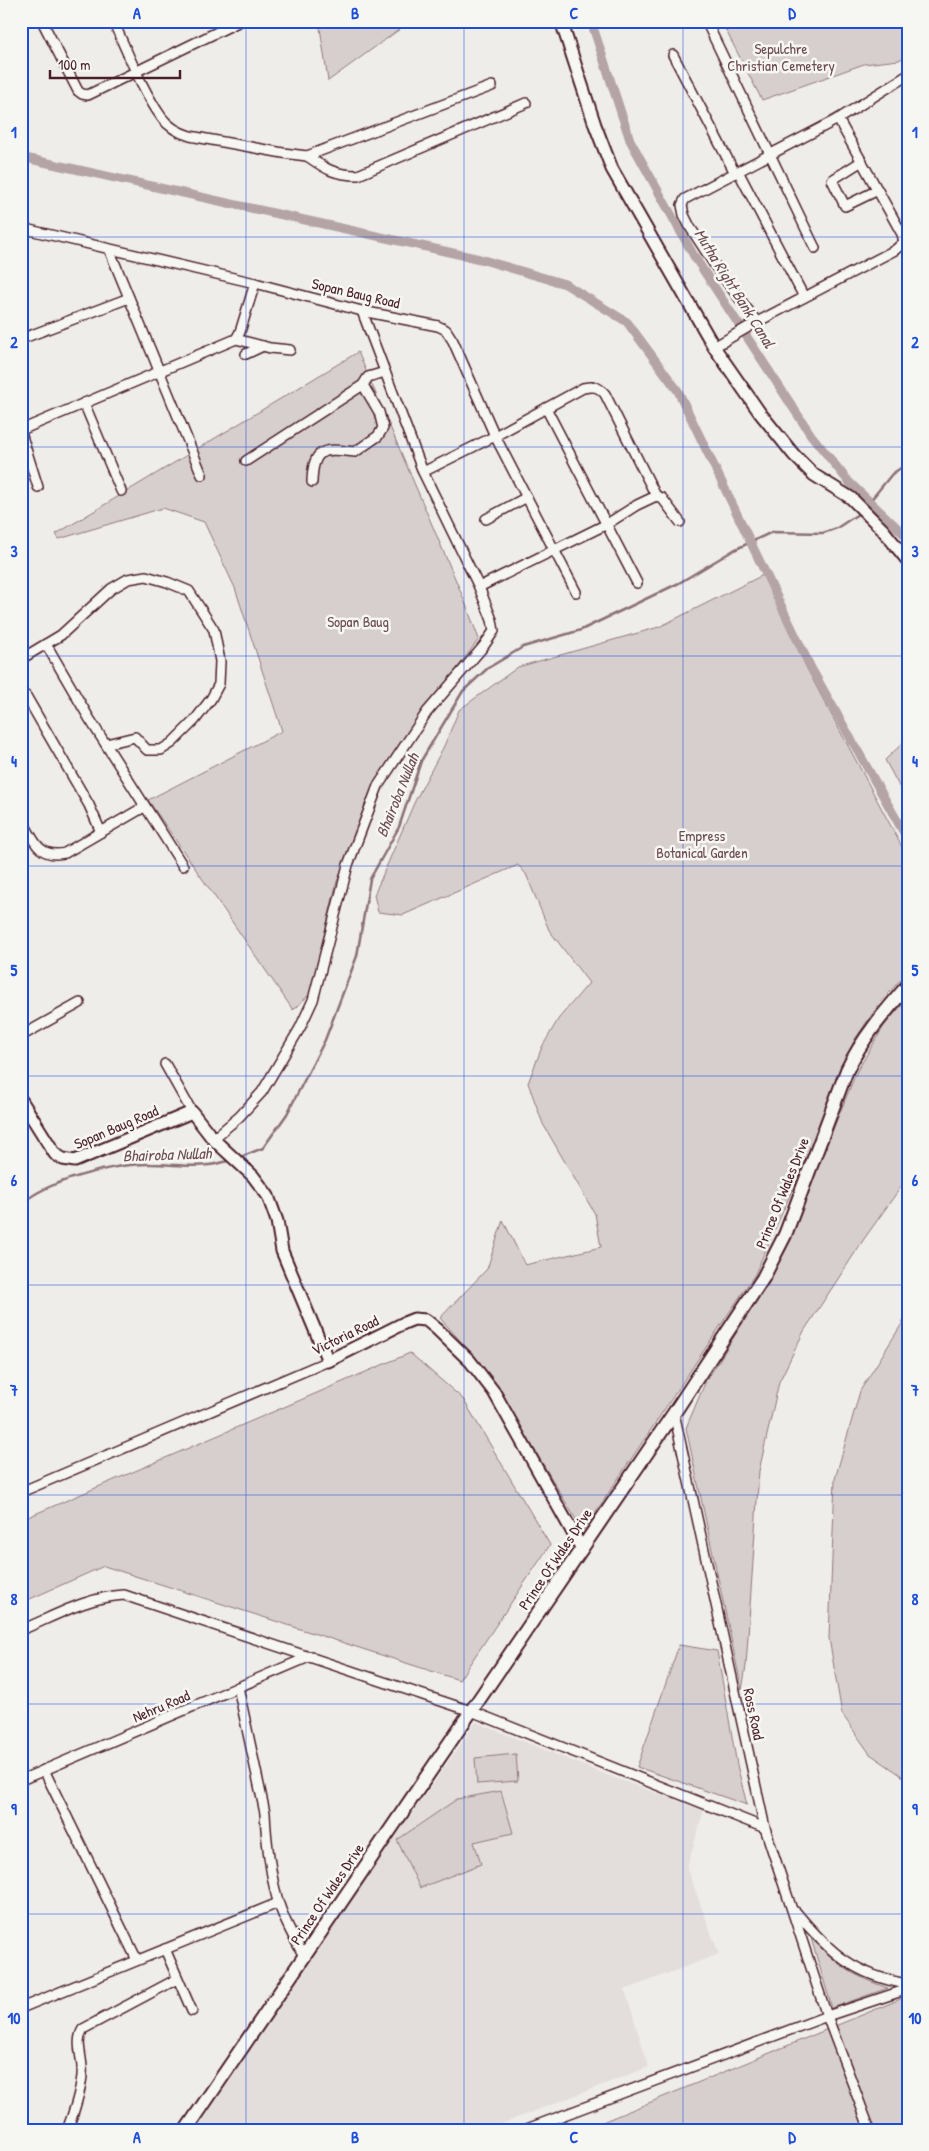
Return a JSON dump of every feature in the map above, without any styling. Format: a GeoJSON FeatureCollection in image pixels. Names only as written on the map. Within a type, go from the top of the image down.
{"type":"FeatureCollection","features":[{"type":"Feature","properties":{"kind":"main road","name":"Prince Of Wales Drive"},"geometry":{"type":"LineString","coordinates":[[186,2130],[582,1549],[763,1278],[785,1235],[847,1070],[858,1046],[908,985]]}},
{"type":"Feature","properties":{"kind":"street"},"geometry":{"type":"LineString","coordinates":[[42,21],[78,91],[88,95],[240,21]]}},
{"type":"Feature","properties":{"kind":"street"},"geometry":{"type":"LineString","coordinates":[[113,21],[162,119],[178,132],[190,136],[307,156],[328,171],[344,175],[358,175],[526,103]]}},
{"type":"Feature","properties":{"kind":"street"},"geometry":{"type":"LineString","coordinates":[[561,21],[595,125],[612,169],[760,413],[794,455],[814,475],[851,498],[883,530],[908,561]]}},
{"type":"Feature","properties":{"kind":"street"},"geometry":{"type":"LineString","coordinates":[[706,21],[815,248]]}},
{"type":"Feature","properties":{"kind":"street"},"geometry":{"type":"LineString","coordinates":[[673,55],[804,297]]}},
{"type":"Feature","properties":{"kind":"street"},"geometry":{"type":"LineString","coordinates":[[754,324],[684,215],[682,205],[685,199],[838,119],[908,75]]}},
{"type":"Feature","properties":{"kind":"street"},"geometry":{"type":"LineString","coordinates":[[307,156],[492,86]]}},
{"type":"Feature","properties":{"kind":"street"},"geometry":{"type":"LineString","coordinates":[[719,344],[895,250],[904,242],[902,234],[838,119]]}},
{"type":"Feature","properties":{"kind":"street"},"geometry":{"type":"LineString","coordinates":[[862,161],[832,180],[845,206],[878,190]]}},
{"type":"Feature","properties":{"kind":"street","name":"Sopan Baug Road"},"geometry":{"type":"LineString","coordinates":[[21,228],[255,283],[362,311],[438,326],[446,330],[453,340],[495,436],[576,592]]}},
{"type":"Feature","properties":{"kind":"street"},"geometry":{"type":"LineString","coordinates":[[109,248],[202,475]]}},
{"type":"Feature","properties":{"kind":"street"},"geometry":{"type":"LineString","coordinates":[[38,487],[21,432],[84,403],[236,339],[240,332],[255,283]]}},
{"type":"Feature","properties":{"kind":"street"},"geometry":{"type":"LineString","coordinates":[[21,339],[130,298]]}},
{"type":"Feature","properties":{"kind":"street"},"geometry":{"type":"LineString","coordinates":[[218,1143],[262,1092],[300,1028],[316,989],[348,865],[378,786],[427,712],[483,647],[494,631],[492,620],[478,587],[423,472],[362,311]]}},
{"type":"Feature","properties":{"kind":"street"},"geometry":{"type":"LineString","coordinates":[[236,339],[290,350]]}},
{"type":"Feature","properties":{"kind":"street"},"geometry":{"type":"LineString","coordinates":[[246,354],[263,346]]}},
{"type":"Feature","properties":{"kind":"street"},"geometry":{"type":"LineString","coordinates":[[246,461],[363,385],[368,377],[386,372]]}},
{"type":"Feature","properties":{"kind":"street"},"geometry":{"type":"LineString","coordinates":[[312,482],[313,464],[318,455],[332,448],[355,452],[378,436],[383,428],[379,412],[363,385]]}},
{"type":"Feature","properties":{"kind":"street"},"geometry":{"type":"LineString","coordinates":[[423,472],[495,436],[583,388],[599,388],[605,394],[656,496]]}},
{"type":"Feature","properties":{"kind":"street"},"geometry":{"type":"LineString","coordinates":[[84,403],[121,492]]}},
{"type":"Feature","properties":{"kind":"street"},"geometry":{"type":"LineString","coordinates":[[546,408],[637,583]]}},
{"type":"Feature","properties":{"kind":"street"},"geometry":{"type":"LineString","coordinates":[[478,587],[606,524],[656,496],[662,498],[680,522]]}},
{"type":"Feature","properties":{"kind":"street"},"geometry":{"type":"LineString","coordinates":[[486,519],[527,498]]}},
{"type":"Feature","properties":{"kind":"street"},"geometry":{"type":"LineString","coordinates":[[21,659],[72,627],[110,589],[128,579],[146,576],[188,591],[214,630],[220,661],[219,684],[211,699],[195,720],[172,743],[161,750],[147,750],[135,738],[106,744]]}},
{"type":"Feature","properties":{"kind":"street"},"geometry":{"type":"LineString","coordinates":[[46,644],[144,807],[183,866]]}},
{"type":"Feature","properties":{"kind":"street"},"geometry":{"type":"LineString","coordinates":[[21,694],[26,696],[84,796],[101,832]]}},
{"type":"Feature","properties":{"kind":"street"},"geometry":{"type":"LineString","coordinates":[[21,818],[38,847],[44,853],[53,856],[65,853],[144,807]]}},
{"type":"Feature","properties":{"kind":"street"},"geometry":{"type":"LineString","coordinates":[[21,1036],[80,1003]]}},
{"type":"Feature","properties":{"kind":"street"},"geometry":{"type":"LineString","coordinates":[[165,1064],[192,1112],[218,1143],[253,1176],[268,1196],[274,1210],[282,1251],[328,1361]]}},
{"type":"Feature","properties":{"kind":"street","name":"Sopan Baug Road"},"geometry":{"type":"LineString","coordinates":[[21,1100],[55,1154],[70,1161],[76,1161],[192,1112]]}},
{"type":"Feature","properties":{"kind":"street","name":"Victoria Road"},"geometry":{"type":"LineString","coordinates":[[21,1492],[328,1361],[404,1323],[414,1319],[426,1320],[470,1361],[494,1392],[582,1549]]}},
{"type":"Feature","properties":{"kind":"street","name":"Ross Road"},"geometry":{"type":"LineString","coordinates":[[674,1413],[765,1828],[827,2016],[870,2130]]}},
{"type":"Feature","properties":{"kind":"street"},"geometry":{"type":"LineString","coordinates":[[21,1630],[87,1601],[108,1596],[124,1595],[471,1711],[765,1828]]}},
{"type":"Feature","properties":{"kind":"street","name":"Nehru Road"},"geometry":{"type":"LineString","coordinates":[[21,1780],[311,1656]]}},
{"type":"Feature","properties":{"kind":"street"},"geometry":{"type":"LineString","coordinates":[[238,1687],[265,1813],[266,1832],[278,1902],[304,1956]]}},
{"type":"Feature","properties":{"kind":"street"},"geometry":{"type":"LineString","coordinates":[[44,1770],[137,1960]]}},
{"type":"Feature","properties":{"kind":"street"},"geometry":{"type":"LineString","coordinates":[[21,2008],[278,1902]]}},
{"type":"Feature","properties":{"kind":"street"},"geometry":{"type":"LineString","coordinates":[[792,1907],[820,1941],[837,1956],[876,1977],[908,1984]]}},
{"type":"Feature","properties":{"kind":"street"},"geometry":{"type":"LineString","coordinates":[[165,1949],[192,2011]]}},
{"type":"Feature","properties":{"kind":"street"},"geometry":{"type":"LineString","coordinates":[[67,2130],[78,2097],[83,2073],[78,2043],[79,2035],[83,2029],[177,1979]]}},
{"type":"Feature","properties":{"kind":"street"},"geometry":{"type":"LineString","coordinates":[[524,2130],[827,2016],[908,1990]]}},
{"type":"Feature","properties":{"kind":"shaded area"},"geometry":{"type":"Polygon","coordinates":[[[476,1722],[612,1777],[704,1810],[687,1868],[719,1954],[625,1990],[649,2067],[486,2130],[190,2130],[476,1722]]]}},
{"type":"Feature","properties":{"kind":"green space"},"geometry":{"type":"Polygon","coordinates":[[[319,21],[391,21],[400,29],[328,81],[319,21]]]}},
{"type":"Feature","properties":{"kind":"green space","name":"Sepulchre Christian Cemetery"},"geometry":{"type":"Polygon","coordinates":[[[721,21],[908,21],[908,55],[899,60],[864,64],[762,100],[721,21]]]}},
{"type":"Feature","properties":{"kind":"green space","name":"Sopan Baug"},"geometry":{"type":"Polygon","coordinates":[[[358,352],[463,597],[479,639],[420,718],[375,790],[354,847],[337,881],[310,994],[293,1010],[148,800],[282,731],[235,588],[204,522],[163,508],[59,539],[56,534],[358,352]]]}},
{"type":"Feature","properties":{"kind":"green space","name":"Empress Botanical Garden"},"geometry":{"type":"Polygon","coordinates":[[[763,575],[807,669],[908,858],[908,971],[880,1003],[855,1039],[814,1141],[755,1274],[583,1531],[498,1389],[465,1346],[440,1318],[487,1269],[503,1220],[525,1265],[601,1247],[595,1214],[543,1124],[528,1083],[542,1047],[559,1018],[589,983],[549,930],[526,874],[518,865],[403,915],[378,912],[374,895],[415,801],[444,746],[459,710],[518,667],[659,627],[763,575]]]}},
{"type":"Feature","properties":{"kind":"green space"},"geometry":{"type":"Polygon","coordinates":[[[908,738],[908,803],[885,760],[908,738]]]}},
{"type":"Feature","properties":{"kind":"green space"},"geometry":{"type":"Polygon","coordinates":[[[908,998],[908,1177],[864,1239],[804,1331],[779,1382],[759,1471],[746,1666],[742,1690],[686,1428],[705,1383],[757,1300],[785,1246],[857,1071],[884,1026],[908,998]]]}},
{"type":"Feature","properties":{"kind":"green space"},"geometry":{"type":"Polygon","coordinates":[[[908,1314],[908,1780],[870,1754],[842,1714],[829,1638],[835,1479],[860,1391],[908,1314]]]}},
{"type":"Feature","properties":{"kind":"green space"},"geometry":{"type":"Polygon","coordinates":[[[410,1353],[463,1399],[550,1545],[459,1680],[104,1566],[21,1603],[21,1520],[410,1353]]]}},
{"type":"Feature","properties":{"kind":"green space"},"geometry":{"type":"Polygon","coordinates":[[[679,1645],[717,1651],[737,1765],[747,1805],[637,1767],[679,1645]]]}},
{"type":"Feature","properties":{"kind":"green space"},"geometry":{"type":"Polygon","coordinates":[[[516,1754],[518,1781],[477,1784],[475,1758],[516,1754]]]}},
{"type":"Feature","properties":{"kind":"green space"},"geometry":{"type":"Polygon","coordinates":[[[501,1791],[513,1833],[474,1842],[481,1864],[420,1888],[397,1840],[457,1799],[501,1791]]]}},
{"type":"Feature","properties":{"kind":"green space"},"geometry":{"type":"Polygon","coordinates":[[[811,1938],[846,1969],[864,1979],[888,1988],[832,2008],[811,1938]]]}},
{"type":"Feature","properties":{"kind":"green space"},"geometry":{"type":"Polygon","coordinates":[[[908,1996],[908,2130],[583,2130],[908,1996]]]}},
{"type":"Feature","properties":{"kind":"waterway","name":"Mutha Right Bank Canal"},"geometry":{"type":"LineString","coordinates":[[591,21],[630,140],[694,256],[811,435],[849,482],[908,538]]}},
{"type":"Feature","properties":{"kind":"waterway"},"geometry":{"type":"LineString","coordinates":[[21,157],[480,259],[565,284],[627,322],[678,391],[811,668],[908,840]]}},
{"type":"Feature","properties":{"kind":"waterway","name":"Bhairoba Nullah"},"geometry":{"type":"LineString","coordinates":[[866,506],[892,474],[908,463]]}},
{"type":"Feature","properties":{"kind":"waterway","name":"Bhairoba Nullah"},"geometry":{"type":"LineString","coordinates":[[238,1158],[263,1148],[287,1114],[325,1040],[357,956],[370,879],[399,827],[421,761],[463,691],[488,668],[523,647],[581,630],[679,583],[734,550],[772,532],[823,533],[837,528],[861,512]]}},
{"type":"Feature","properties":{"kind":"waterway","name":"Bhairoba Nullah"},"geometry":{"type":"LineString","coordinates":[[21,1205],[46,1188],[101,1170],[137,1164],[201,1166],[230,1160]]}}]}
